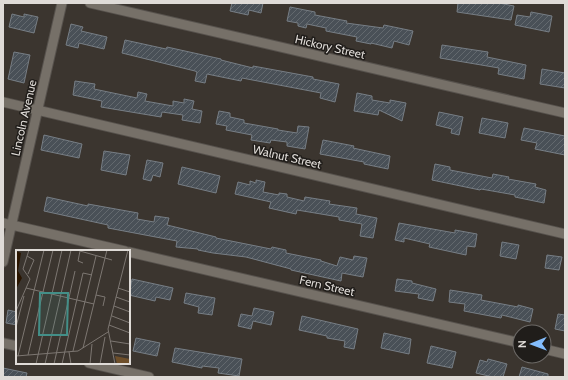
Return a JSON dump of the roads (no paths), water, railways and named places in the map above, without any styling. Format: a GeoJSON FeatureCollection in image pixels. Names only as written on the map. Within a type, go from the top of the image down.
{"type":"FeatureCollection","features":[{"type":"Feature","properties":{"kind":"street","name":"Lincoln Avenue"},"geometry":{"type":"LineString","coordinates":[[3,262],[7,224],[38,110],[62,3]]}},
{"type":"Feature","properties":{"kind":"street","name":"Hickory Street"},"geometry":{"type":"LineString","coordinates":[[90,3],[565,113]]}},
{"type":"Feature","properties":{"kind":"street","name":"Walnut Street"},"geometry":{"type":"LineString","coordinates":[[3,102],[565,234]]}},
{"type":"Feature","properties":{"kind":"street"},"geometry":{"type":"LineString","coordinates":[[7,224],[121,250]]}},
{"type":"Feature","properties":{"kind":"street","name":"Fern Street"},"geometry":{"type":"LineString","coordinates":[[130,252],[512,341]]}},
{"type":"Feature","properties":{"kind":"street"},"geometry":{"type":"LineString","coordinates":[[3,343],[16,346]]}},
{"type":"Feature","properties":{"kind":"street"},"geometry":{"type":"LineString","coordinates":[[552,351],[565,354]]}},
{"type":"Feature","properties":{"kind":"street"},"geometry":{"type":"LineString","coordinates":[[93,364],[149,377]]}}]}
